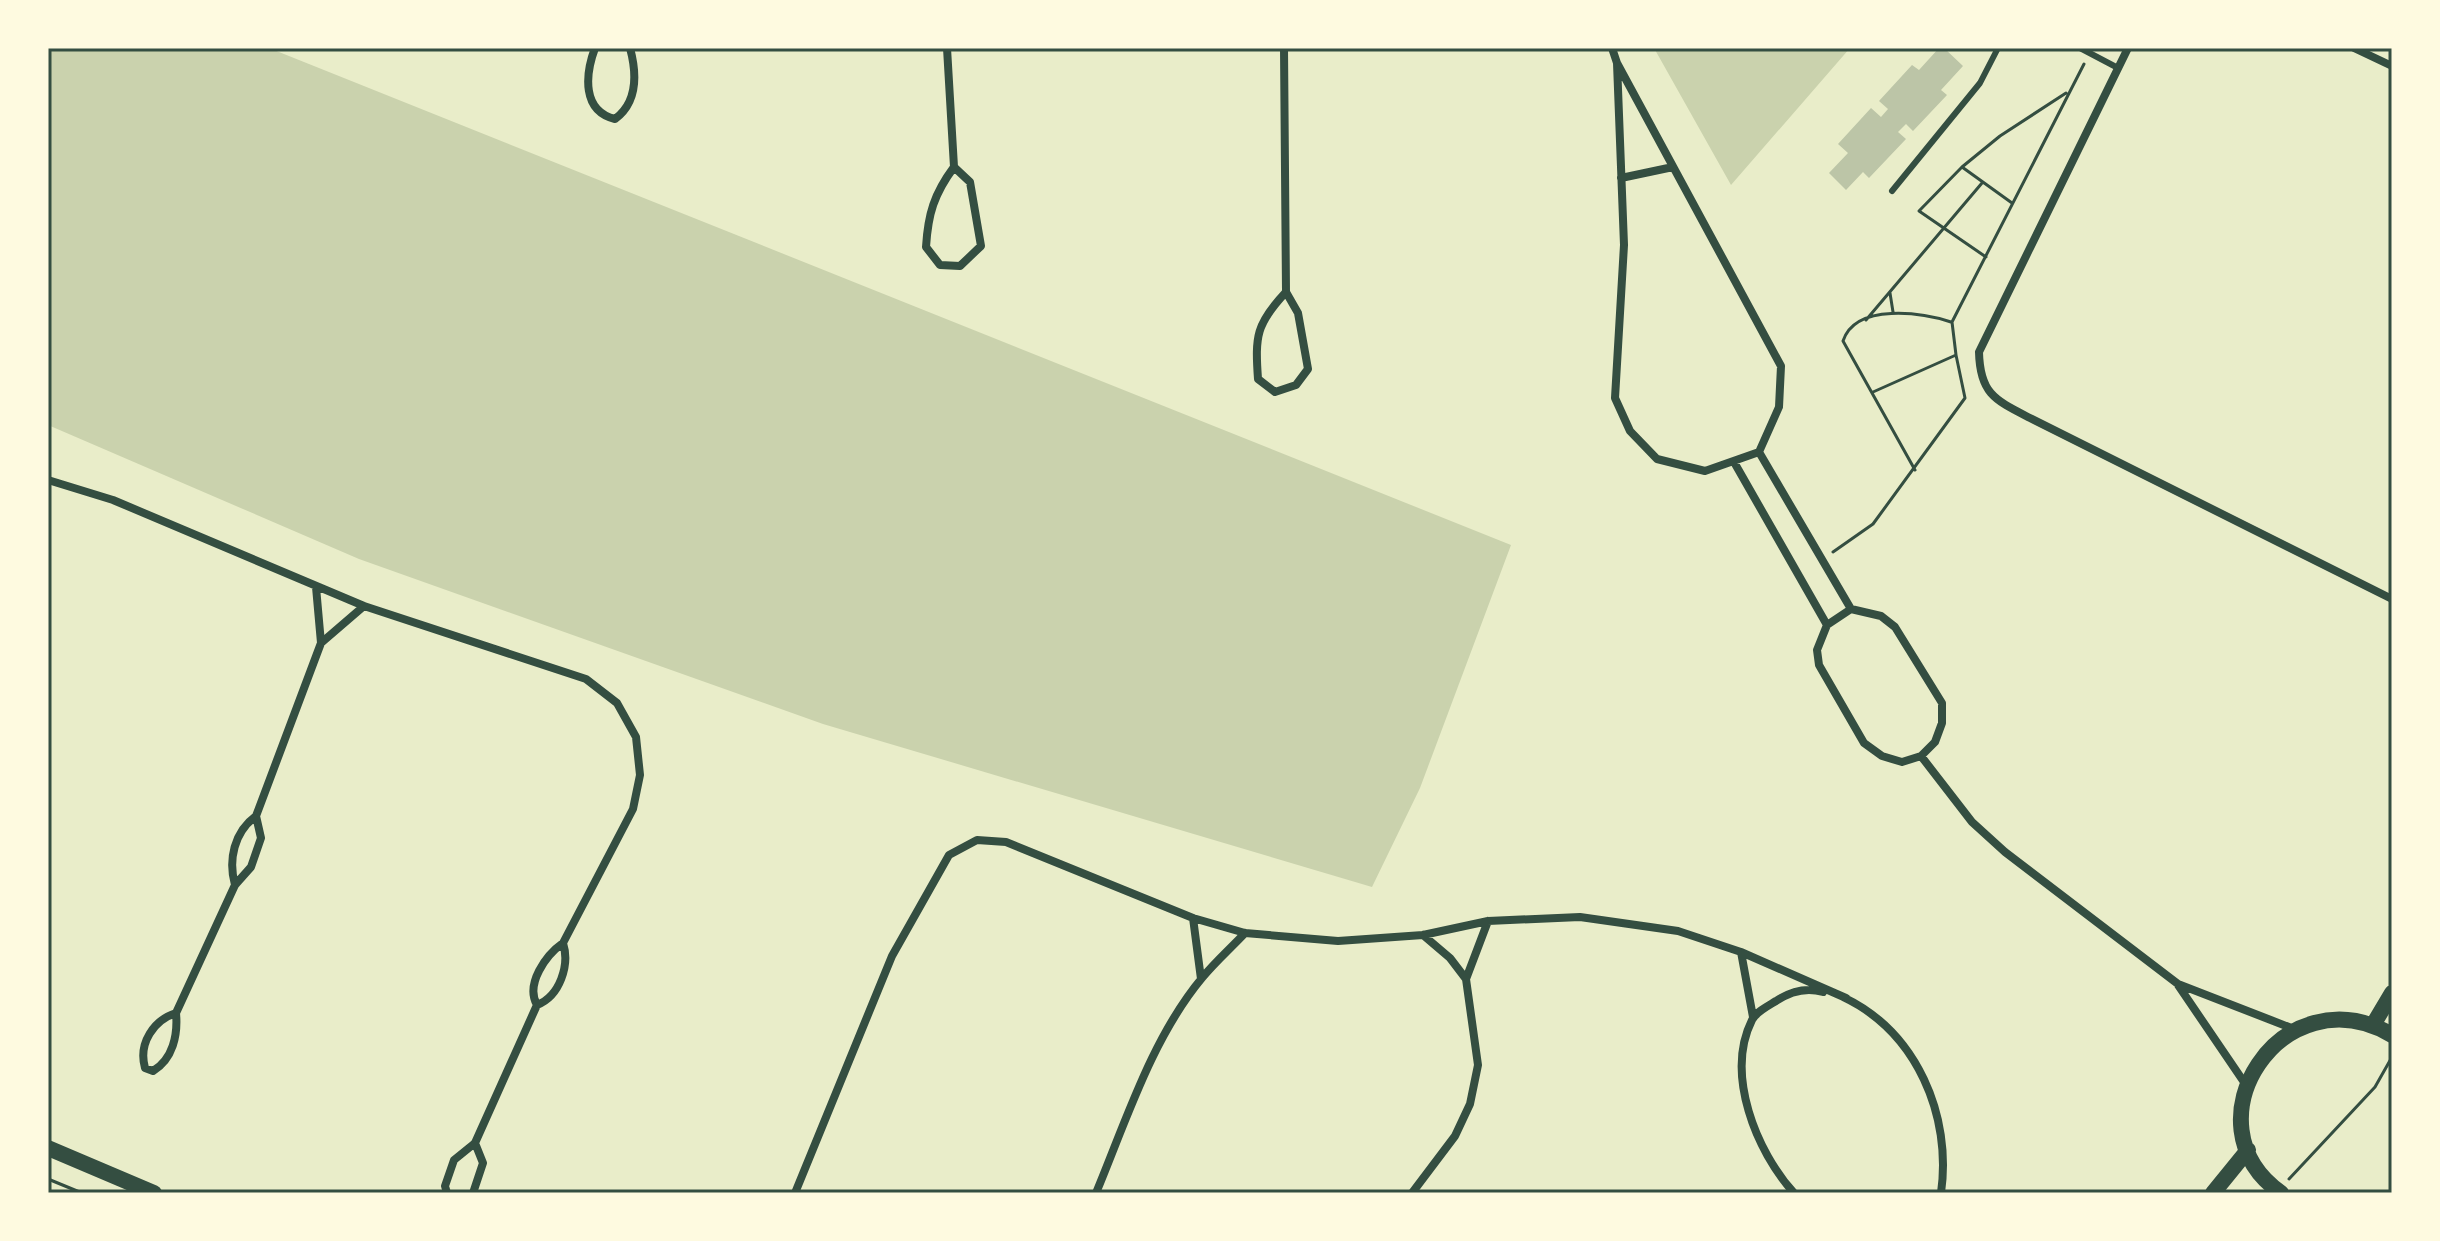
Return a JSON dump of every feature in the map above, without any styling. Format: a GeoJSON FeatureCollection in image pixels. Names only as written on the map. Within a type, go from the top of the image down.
{"type":"FeatureCollection","features":[{"type":"Feature","properties":{"kind":"main road"},"geometry":{"type":"LineString","coordinates":[[2373,1025],[2392,993]]}},
{"type":"Feature","properties":{"kind":"main road"},"geometry":{"type":"LineString","coordinates":[[2280,1192],[2258,1170],[2248,1150],[2241,1112],[2246,1085],[2268,1049],[2294,1029],[2315,1021],[2346,1018],[2373,1025],[2392,1035]]}},
{"type":"Feature","properties":{"kind":"main road"},"geometry":{"type":"LineString","coordinates":[[48,1148],[154,1193]]}},
{"type":"Feature","properties":{"kind":"main road"},"geometry":{"type":"LineString","coordinates":[[2213,1193],[2248,1150]]}},
{"type":"Feature","properties":{"kind":"street"},"geometry":{"type":"LineString","coordinates":[[595,48],[589,64],[590,102],[600,116],[615,119],[626,111],[634,90],[634,64],[630,48]]}},
{"type":"Feature","properties":{"kind":"street"},"geometry":{"type":"LineString","coordinates":[[947,48],[954,167],[937,189],[928,213],[926,247],[940,265],[960,266],[981,246],[970,182],[954,167]]}},
{"type":"Feature","properties":{"kind":"street"},"geometry":{"type":"LineString","coordinates":[[1284,48],[1286,292],[1298,313],[1308,369],[1296,385],[1275,392],[1258,379],[1255,345],[1261,318],[1286,292]]}},
{"type":"Feature","properties":{"kind":"street"},"geometry":{"type":"LineString","coordinates":[[1612,48],[1617,63],[1781,366],[1779,407],[1759,452],[1705,471],[1657,459],[1630,431],[1615,398],[1624,245],[1617,63]]}},
{"type":"Feature","properties":{"kind":"street"},"geometry":{"type":"LineString","coordinates":[[2128,48],[1979,352],[1980,378],[1998,401],[2009,407],[2392,599]]}},
{"type":"Feature","properties":{"kind":"street"},"geometry":{"type":"LineString","coordinates":[[2354,48],[2392,66]]}},
{"type":"Feature","properties":{"kind":"street"},"geometry":{"type":"LineString","coordinates":[[1621,178],[1673,167]]}},
{"type":"Feature","properties":{"kind":"street"},"geometry":{"type":"LineString","coordinates":[[1759,452],[1851,609]]}},
{"type":"Feature","properties":{"kind":"street"},"geometry":{"type":"LineString","coordinates":[[1734,462],[1827,625]]}},
{"type":"Feature","properties":{"kind":"street"},"geometry":{"type":"LineString","coordinates":[[48,480],[113,500],[364,606],[586,679],[617,703],[636,737],[640,775],[633,809],[563,943],[550,952],[540,970],[533,991],[537,1005]]}},
{"type":"Feature","properties":{"kind":"street"},"geometry":{"type":"LineString","coordinates":[[235,885],[231,857],[241,832],[256,816],[321,643],[316,587]]}},
{"type":"Feature","properties":{"kind":"street"},"geometry":{"type":"LineString","coordinates":[[321,643],[364,606]]}},
{"type":"Feature","properties":{"kind":"street"},"geometry":{"type":"LineString","coordinates":[[1851,609],[1881,616],[1895,627],[1942,703],[1942,723],[1935,742],[1921,756],[1902,762],[1882,756],[1864,743],[1819,665],[1817,650],[1827,625],[1851,609]]}},
{"type":"Feature","properties":{"kind":"street"},"geometry":{"type":"LineString","coordinates":[[1921,756],[1972,822],[2005,852],[2178,984],[2294,1029]]}},
{"type":"Feature","properties":{"kind":"street"},"geometry":{"type":"LineString","coordinates":[[176,1013],[155,1024],[146,1042],[145,1068],[153,1071],[161,1066],[172,1049],[177,1030],[176,1013],[235,885],[251,867],[261,838],[256,816]]}},
{"type":"Feature","properties":{"kind":"street"},"geometry":{"type":"LineString","coordinates":[[795,1193],[892,956],[949,855],[977,840],[1006,842],[1193,918],[1245,933],[1338,941],[1423,935],[1488,921],[1580,917],[1678,931],[1741,952],[1846,998],[1892,1030],[1924,1077],[1940,1123],[1945,1162],[1941,1193]]}},
{"type":"Feature","properties":{"kind":"street"},"geometry":{"type":"LineString","coordinates":[[1193,918],[1201,979]]}},
{"type":"Feature","properties":{"kind":"street"},"geometry":{"type":"LineString","coordinates":[[1412,1193],[1455,1136],[1470,1104],[1478,1065],[1466,979],[1488,921]]}},
{"type":"Feature","properties":{"kind":"street"},"geometry":{"type":"LineString","coordinates":[[1096,1193],[1144,1077],[1201,979],[1245,933]]}},
{"type":"Feature","properties":{"kind":"street"},"geometry":{"type":"LineString","coordinates":[[1423,935],[1450,958],[1466,979]]}},
{"type":"Feature","properties":{"kind":"street"},"geometry":{"type":"LineString","coordinates":[[447,1193],[445,1186],[454,1160],[475,1143],[537,1005],[553,995],[565,966],[563,943]]}},
{"type":"Feature","properties":{"kind":"street"},"geometry":{"type":"LineString","coordinates":[[1741,952],[1753,1017],[1742,1052],[1746,1101],[1760,1141],[1784,1188],[1794,1193]]}},
{"type":"Feature","properties":{"kind":"street"},"geometry":{"type":"LineString","coordinates":[[2178,984],[2246,1085]]}},
{"type":"Feature","properties":{"kind":"street"},"geometry":{"type":"LineString","coordinates":[[1753,1017],[1783,997],[1808,988],[1846,998]]}},
{"type":"Feature","properties":{"kind":"street"},"geometry":{"type":"LineString","coordinates":[[473,1193],[483,1163],[475,1143]]}},
{"type":"Feature","properties":{"kind":"lane"},"geometry":{"type":"LineString","coordinates":[[1892,191],[1980,83],[1998,48]]}},
{"type":"Feature","properties":{"kind":"lane"},"geometry":{"type":"LineString","coordinates":[[2080,48],[2118,68]]}},
{"type":"Feature","properties":{"kind":"path"},"geometry":{"type":"LineString","coordinates":[[1823,558],[1873,524],[1965,398],[1952,322],[2067,92],[2090,53]]}},
{"type":"Feature","properties":{"kind":"path"},"geometry":{"type":"LineString","coordinates":[[1986,257],[1919,211],[1962,167],[2000,136],[2067,92]]}},
{"type":"Feature","properties":{"kind":"path"},"geometry":{"type":"LineString","coordinates":[[1962,167],[2013,204]]}},
{"type":"Feature","properties":{"kind":"path"},"geometry":{"type":"LineString","coordinates":[[1866,320],[1982,183]]}},
{"type":"Feature","properties":{"kind":"path"},"geometry":{"type":"LineString","coordinates":[[1890,292],[1893,312]]}},
{"type":"Feature","properties":{"kind":"path"},"geometry":{"type":"LineString","coordinates":[[1915,470],[1843,341],[1849,331],[1866,320],[1893,312],[1923,313],[1952,322]]}},
{"type":"Feature","properties":{"kind":"path"},"geometry":{"type":"LineString","coordinates":[[1873,392],[1956,355]]}},
{"type":"Feature","properties":{"kind":"path"},"geometry":{"type":"LineString","coordinates":[[2280,1192],[2375,1087],[2392,1057]]}},
{"type":"Feature","properties":{"kind":"path"},"geometry":{"type":"LineString","coordinates":[[48,1179],[82,1193]]}},
{"type":"Feature","properties":{"kind":"green space"},"geometry":{"type":"Polygon","coordinates":[[[48,48],[269,48],[1511,545],[1420,788],[1372,887],[823,724],[359,559],[48,425],[48,48]]]}},
{"type":"Feature","properties":{"kind":"green space"},"geometry":{"type":"Polygon","coordinates":[[[1654,48],[1850,48],[1731,185],[1654,48]]]}},
{"type":"Feature","properties":{"kind":"building"},"geometry":{"type":"Polygon","coordinates":[[[1939,48],[1944,48],[1963,66],[1941,90],[1947,95],[1913,131],[1906,124],[1898,132],[1906,139],[1869,178],[1863,172],[1846,190],[1829,173],[1848,153],[1838,144],[1871,108],[1881,117],[1888,109],[1879,101],[1912,65],[1919,70],[1939,48]]]}}]}
